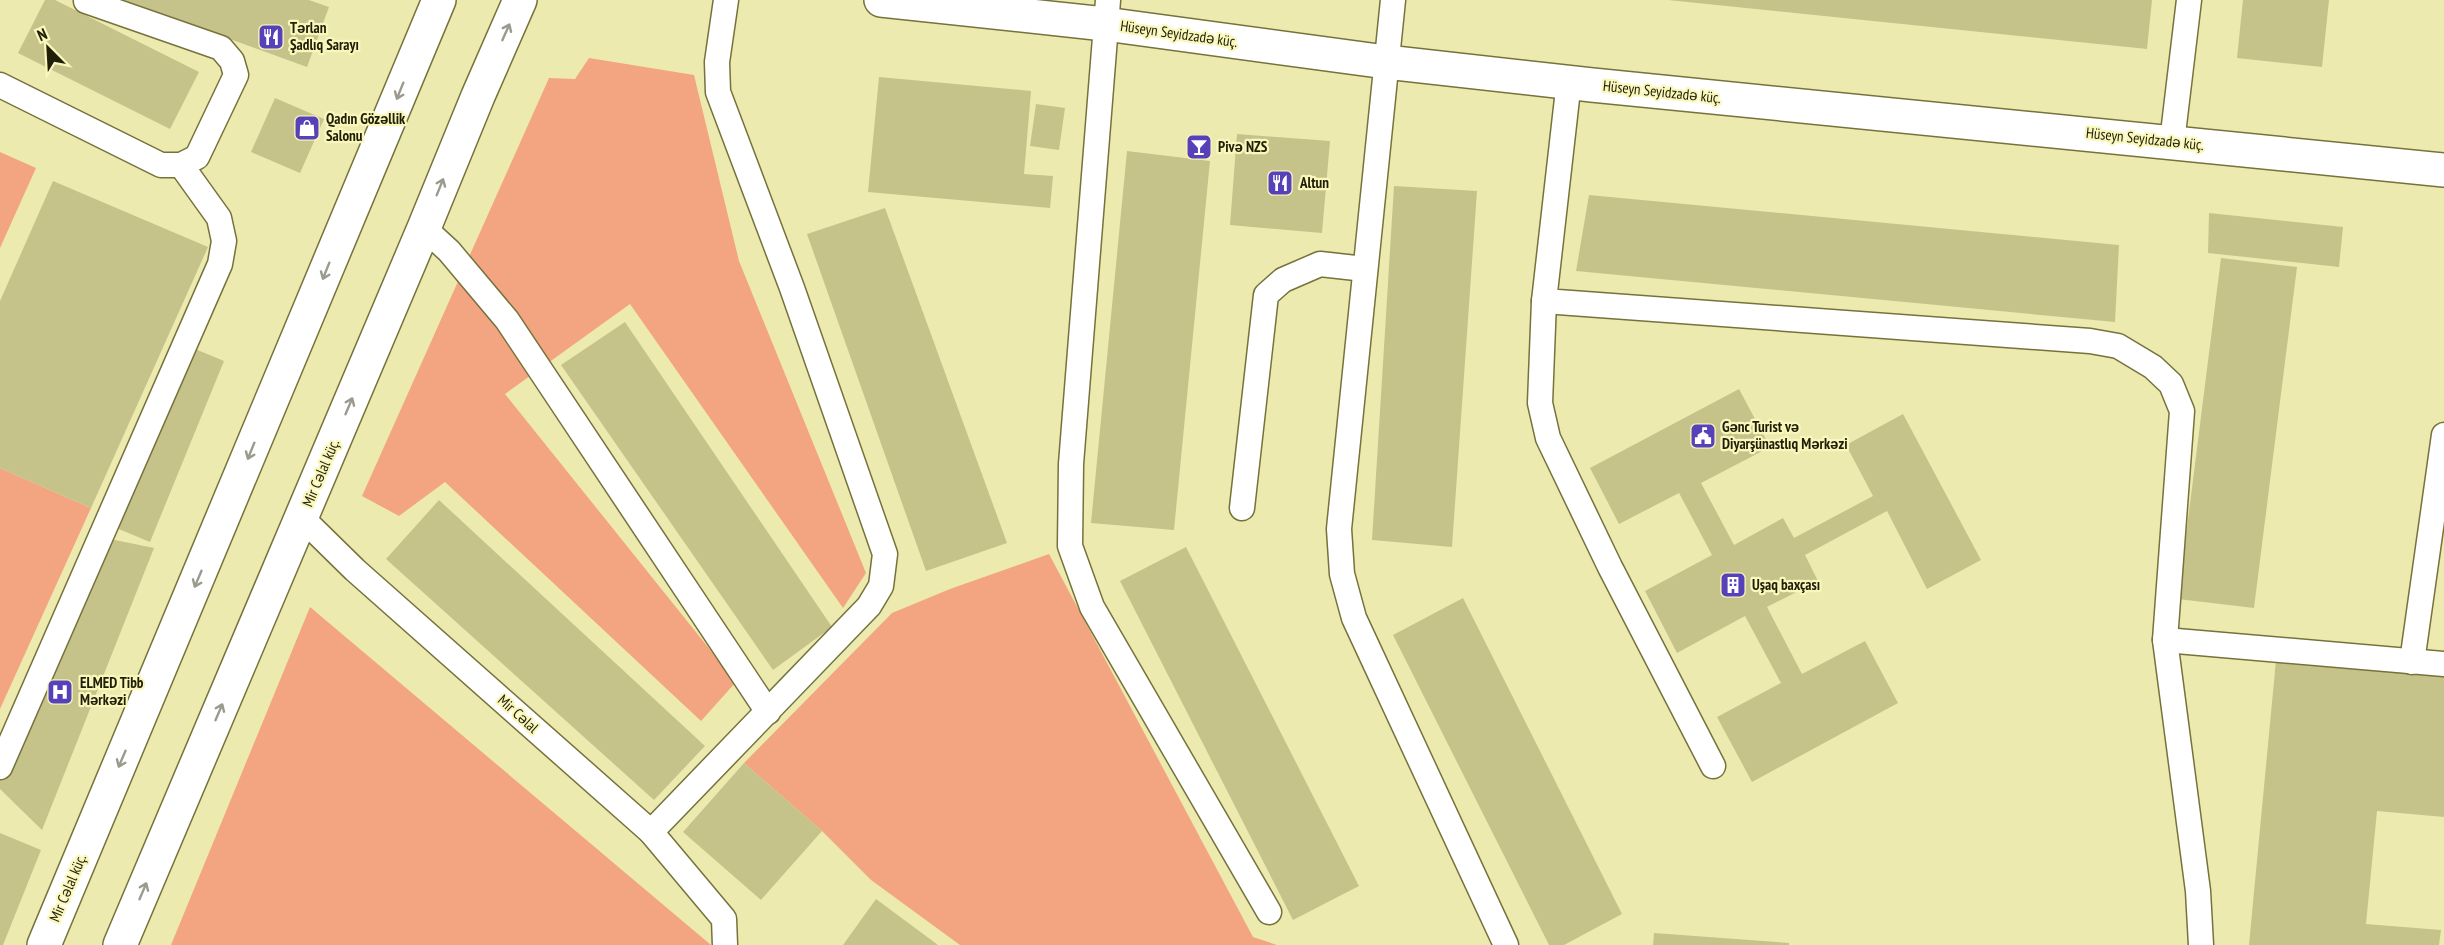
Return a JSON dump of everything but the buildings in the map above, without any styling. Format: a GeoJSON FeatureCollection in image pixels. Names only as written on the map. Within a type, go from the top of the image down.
{"type":"FeatureCollection","features":[{"type":"Feature","properties":{"kind":"street","name":"Mir Cəlal küç."},"geometry":{"type":"LineString","coordinates":[[44,945],[439,0]]}},
{"type":"Feature","properties":{"kind":"street","name":"Mir Cəlal küç."},"geometry":{"type":"LineString","coordinates":[[120,945],[520,0]]}},
{"type":"Feature","properties":{"kind":"street","name":"Hüseyn Seyidzadə küç."},"geometry":{"type":"LineString","coordinates":[[881,0],[1107,12],[1386,62],[2444,170]]}},
{"type":"Feature","properties":{"kind":"lane"},"geometry":{"type":"LineString","coordinates":[[651,832],[870,606],[881,586],[885,554],[792,288],[718,92],[717,62],[726,0]]}},
{"type":"Feature","properties":{"kind":"lane"},"geometry":{"type":"LineString","coordinates":[[1393,0],[1339,529],[1342,574],[1354,618],[1506,945]]}},
{"type":"Feature","properties":{"kind":"lane"},"geometry":{"type":"LineString","coordinates":[[2172,142],[2189,0]]}},
{"type":"Feature","properties":{"kind":"lane"},"geometry":{"type":"LineString","coordinates":[[0,85],[161,165],[181,165],[197,158],[236,75],[232,61],[221,48],[86,1]]}},
{"type":"Feature","properties":{"kind":"lane"},"geometry":{"type":"LineString","coordinates":[[1107,12],[1071,464],[1070,546],[1092,607],[1269,912]]}},
{"type":"Feature","properties":{"kind":"lane"},"geometry":{"type":"LineString","coordinates":[[1569,81],[1544,301],[1540,403],[1548,438],[1610,567],[1713,766]]}},
{"type":"Feature","properties":{"kind":"lane"},"geometry":{"type":"LineString","coordinates":[[0,767],[219,264],[225,241],[219,218],[181,165]]}},
{"type":"Feature","properties":{"kind":"lane"},"geometry":{"type":"LineString","coordinates":[[424,228],[450,251],[507,320],[768,712]]}},
{"type":"Feature","properties":{"kind":"lane"},"geometry":{"type":"LineString","coordinates":[[1242,508],[1266,294],[1283,280],[1320,264],[1365,269]]}},
{"type":"Feature","properties":{"kind":"lane"},"geometry":{"type":"LineString","coordinates":[[1544,301],[2090,341],[2118,346],[2153,367],[2171,384],[2181,411],[2165,640],[2198,891],[2201,945]]}},
{"type":"Feature","properties":{"kind":"lane"},"geometry":{"type":"LineString","coordinates":[[2412,662],[2444,435]]}},
{"type":"Feature","properties":{"kind":"lane","name":"Mir Cəlal"},"geometry":{"type":"LineString","coordinates":[[302,518],[355,570],[651,832],[724,919],[725,945]]}},
{"type":"Feature","properties":{"kind":"lane"},"geometry":{"type":"LineString","coordinates":[[2165,640],[2444,664]]}},
{"type":"Feature","properties":{"kind":"shaded area"},"geometry":{"type":"Polygon","coordinates":[[[589,58],[694,75],[739,261],[866,573],[843,608],[630,304],[505,394],[736,682],[701,721],[445,482],[399,516],[362,496],[549,78],[575,79],[589,58]]]}},
{"type":"Feature","properties":{"kind":"shaded area"},"geometry":{"type":"Polygon","coordinates":[[[0,152],[36,168],[0,248],[0,152]]]}},
{"type":"Feature","properties":{"kind":"shaded area"},"geometry":{"type":"Polygon","coordinates":[[[0,468],[91,508],[0,709],[0,468]]]}},
{"type":"Feature","properties":{"kind":"shaded area"},"geometry":{"type":"Polygon","coordinates":[[[1049,554],[1253,937],[1277,945],[960,945],[871,880],[822,831],[744,763],[892,613],[950,589],[1049,554]]]}},
{"type":"Feature","properties":{"kind":"shaded area"},"geometry":{"type":"Polygon","coordinates":[[[310,607],[711,945],[171,945],[310,607]]]}},
{"type":"Feature","properties":{"kind":"place","name":"Tərlan Şadlıq Sarayı"},"geometry":{"type":"Point","coordinates":[271,37]}},
{"type":"Feature","properties":{"kind":"place","name":"Qadın Gözəllik Salonu"},"geometry":{"type":"Point","coordinates":[307,128]}},
{"type":"Feature","properties":{"kind":"place","name":"Pivə NZS"},"geometry":{"type":"Point","coordinates":[1199,147]}},
{"type":"Feature","properties":{"kind":"place","name":"Altun"},"geometry":{"type":"Point","coordinates":[1280,183]}},
{"type":"Feature","properties":{"kind":"place","name":"Gənc Turist və Diyarşünastlıq Mərkəzi"},"geometry":{"type":"Point","coordinates":[1703,436]}},
{"type":"Feature","properties":{"kind":"place","name":"Uşaq baxçası"},"geometry":{"type":"Point","coordinates":[1733,585]}},
{"type":"Feature","properties":{"kind":"place","name":"ELMED Tibb Mərkəzi"},"geometry":{"type":"Point","coordinates":[60,692]}}]}
